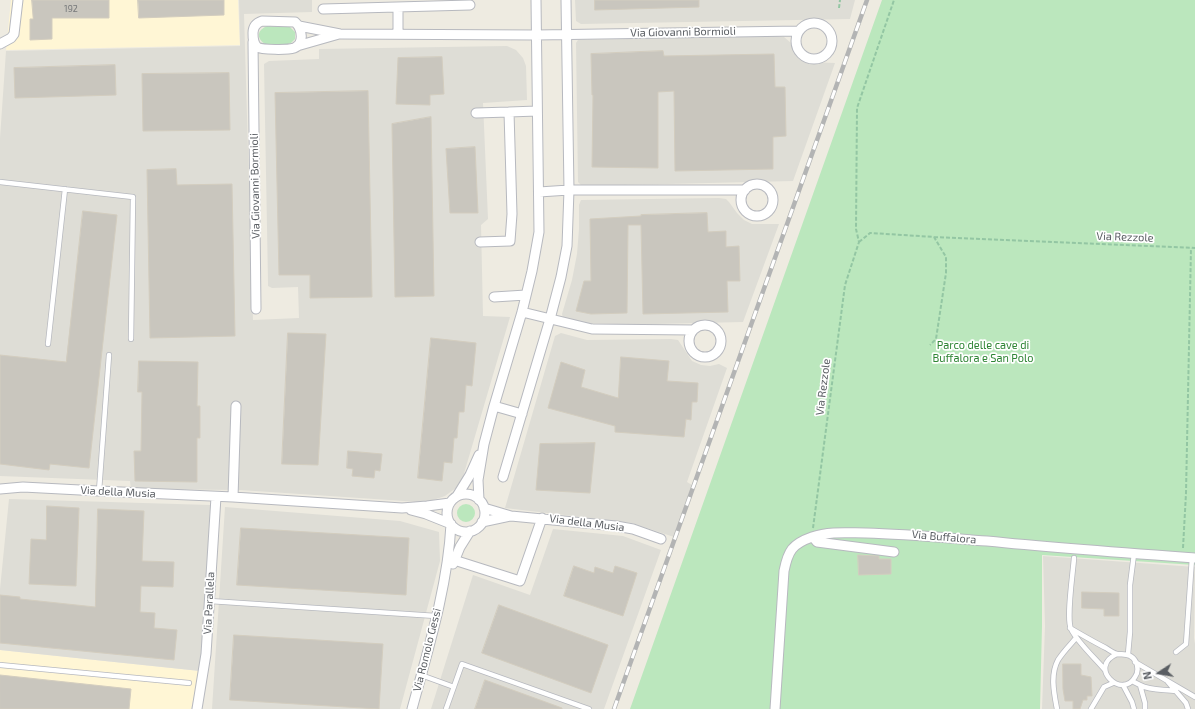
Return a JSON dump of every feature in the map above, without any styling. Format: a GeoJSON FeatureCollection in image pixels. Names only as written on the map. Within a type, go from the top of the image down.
{"type":"FeatureCollection","features":[{"type":"Feature","properties":{"kind":"street"},"geometry":{"type":"LineString","coordinates":[[0,44],[12,38],[14,34],[18,0]]}},
{"type":"Feature","properties":{"kind":"street"},"geometry":{"type":"LineString","coordinates":[[482,522],[485,513],[478,480],[484,444],[522,312],[532,271],[539,232],[536,0]]}},
{"type":"Feature","properties":{"kind":"street"},"geometry":{"type":"LineString","coordinates":[[503,477],[550,319],[567,246],[569,190],[566,0]]}},
{"type":"Feature","properties":{"kind":"street"},"geometry":{"type":"LineString","coordinates":[[323,9],[470,5]]}},
{"type":"Feature","properties":{"kind":"street"},"geometry":{"type":"LineString","coordinates":[[398,7],[398,34]]}},
{"type":"Feature","properties":{"kind":"street","name":"Via Giovanni Bormioli"},"geometry":{"type":"LineString","coordinates":[[256,310],[253,30],[257,23],[262,21],[290,21],[295,22],[299,26],[340,34],[536,35],[799,31]]}},
{"type":"Feature","properties":{"kind":"street","name":"Via Giovanni Bormioli"},"geometry":{"type":"LineString","coordinates":[[815,22],[826,27],[832,38],[830,50],[821,58],[815,59],[804,56],[797,47],[796,42],[799,31],[803,26],[815,22]]}},
{"type":"Feature","properties":{"kind":"street"},"geometry":{"type":"LineString","coordinates":[[297,46],[300,40],[301,32],[299,26]]}},
{"type":"Feature","properties":{"kind":"street","name":"Via Giovanni Bormioli"},"geometry":{"type":"LineString","coordinates":[[254,63],[255,56],[261,49],[292,49],[297,46],[340,34]]}},
{"type":"Feature","properties":{"kind":"street"},"geometry":{"type":"LineString","coordinates":[[253,42],[261,49]]}},
{"type":"Feature","properties":{"kind":"street"},"geometry":{"type":"LineString","coordinates":[[476,113],[537,111]]}},
{"type":"Feature","properties":{"kind":"street"},"geometry":{"type":"LineString","coordinates":[[480,242],[510,241],[512,214],[509,112]]}},
{"type":"Feature","properties":{"kind":"street"},"geometry":{"type":"LineString","coordinates":[[539,192],[569,190],[745,190]]}},
{"type":"Feature","properties":{"kind":"street"},"geometry":{"type":"LineString","coordinates":[[494,297],[526,295]]}},
{"type":"Feature","properties":{"kind":"street"},"geometry":{"type":"LineString","coordinates":[[522,312],[592,329],[693,330]]}},
{"type":"Feature","properties":{"kind":"street"},"geometry":{"type":"LineString","coordinates":[[233,497],[236,406]]}},
{"type":"Feature","properties":{"kind":"street"},"geometry":{"type":"LineString","coordinates":[[494,406],[522,414]]}},
{"type":"Feature","properties":{"kind":"street"},"geometry":{"type":"LineString","coordinates":[[451,524],[447,513],[450,502],[457,496],[470,475],[484,444]]}},
{"type":"Feature","properties":{"kind":"street","name":"Via della Musia"},"geometry":{"type":"LineString","coordinates":[[1,490],[23,486],[216,496],[402,508],[450,502]]}},
{"type":"Feature","properties":{"kind":"street","name":"Via della Musia"},"geometry":{"type":"LineString","coordinates":[[457,496],[469,494],[475,496],[482,504],[511,516]]}},
{"type":"Feature","properties":{"kind":"street","name":"Via Parallela"},"geometry":{"type":"LineString","coordinates":[[197,709],[206,654],[216,496]]}},
{"type":"Feature","properties":{"kind":"street","name":"Via della Musia"},"geometry":{"type":"LineString","coordinates":[[402,508],[426,514],[451,524],[459,530],[475,530],[482,522],[511,516],[616,526],[632,529],[661,539]]}},
{"type":"Feature","properties":{"kind":"street"},"geometry":{"type":"LineString","coordinates":[[454,560],[520,580],[542,518]]}},
{"type":"Feature","properties":{"kind":"street","name":"Via Romolo Gessi"},"geometry":{"type":"LineString","coordinates":[[412,709],[442,592],[450,551],[451,524]]}},
{"type":"Feature","properties":{"kind":"street","name":"Via Romolo Gessi"},"geometry":{"type":"LineString","coordinates":[[442,592],[454,560],[470,531]]}},
{"type":"Feature","properties":{"kind":"street","name":"Via Buffalora"},"geometry":{"type":"LineString","coordinates":[[775,709],[784,571],[786,560],[793,547],[799,542],[813,537],[834,533],[905,534],[1074,554],[1134,554],[1194,558]]}},
{"type":"Feature","properties":{"kind":"street"},"geometry":{"type":"LineString","coordinates":[[813,537],[817,542],[894,552]]}},
{"type":"Feature","properties":{"kind":"lane"},"geometry":{"type":"LineString","coordinates":[[0,182],[133,197],[131,339]]}},
{"type":"Feature","properties":{"kind":"lane"},"geometry":{"type":"LineString","coordinates":[[48,344],[65,189]]}},
{"type":"Feature","properties":{"kind":"lane"},"geometry":{"type":"LineString","coordinates":[[99,491],[109,355]]}},
{"type":"Feature","properties":{"kind":"lane"},"geometry":{"type":"LineString","coordinates":[[1074,554],[1069,617],[1070,628],[1076,638],[1105,670],[1106,675],[1113,683]]}},
{"type":"Feature","properties":{"kind":"lane"},"geometry":{"type":"LineString","coordinates":[[1134,554],[1130,585],[1130,632],[1128,654],[1135,662],[1165,678],[1195,697]]}},
{"type":"Feature","properties":{"kind":"lane","name":"Via Buffalora"},"geometry":{"type":"LineString","coordinates":[[1176,652],[1186,644],[1194,558]]}},
{"type":"Feature","properties":{"kind":"lane"},"geometry":{"type":"LineString","coordinates":[[210,601],[436,616]]}},
{"type":"Feature","properties":{"kind":"lane"},"geometry":{"type":"LineString","coordinates":[[1070,628],[1117,654],[1128,654]]}},
{"type":"Feature","properties":{"kind":"lane"},"geometry":{"type":"LineString","coordinates":[[1057,709],[1054,695],[1053,672],[1058,659],[1076,638]]}},
{"type":"Feature","properties":{"kind":"lane"},"geometry":{"type":"LineString","coordinates":[[1105,670],[1108,660],[1117,654]]}},
{"type":"Feature","properties":{"kind":"lane"},"geometry":{"type":"LineString","coordinates":[[1091,709],[1104,687],[1113,683],[1123,685],[1132,681],[1137,672],[1135,662]]}},
{"type":"Feature","properties":{"kind":"lane"},"geometry":{"type":"LineString","coordinates":[[446,709],[462,664],[589,709]]}},
{"type":"Feature","properties":{"kind":"lane"},"geometry":{"type":"LineString","coordinates":[[0,665],[189,683]]}},
{"type":"Feature","properties":{"kind":"lane"},"geometry":{"type":"LineString","coordinates":[[421,675],[454,687]]}},
{"type":"Feature","properties":{"kind":"lane"},"geometry":{"type":"LineString","coordinates":[[1165,678],[1186,703],[1188,709]]}},
{"type":"Feature","properties":{"kind":"lane"},"geometry":{"type":"LineString","coordinates":[[1132,681],[1147,689],[1166,689],[1176,691]]}},
{"type":"Feature","properties":{"kind":"lane"},"geometry":{"type":"LineString","coordinates":[[1123,685],[1134,709]]}},
{"type":"Feature","properties":{"kind":"lane"},"geometry":{"type":"LineString","coordinates":[[1140,685],[1145,703],[1145,709]]}},
{"type":"Feature","properties":{"kind":"path"},"geometry":{"type":"LineString","coordinates":[[839,8],[840,0]]}},
{"type":"Feature","properties":{"kind":"path","name":"Via Rezzole"},"geometry":{"type":"LineString","coordinates":[[813,537],[845,285],[859,242],[856,229],[856,108],[894,0]]}},
{"type":"Feature","properties":{"kind":"path","name":"Via Rezzole"},"geometry":{"type":"LineString","coordinates":[[859,242],[870,234],[1195,248]]}},
{"type":"Feature","properties":{"kind":"path"},"geometry":{"type":"LineString","coordinates":[[930,345],[936,339],[946,273],[946,257],[934,237]]}},
{"type":"Feature","properties":{"kind":"path"},"geometry":{"type":"LineString","coordinates":[[1183,557],[1186,493],[1191,248]]}},
{"type":"Feature","properties":{"kind":"shaded area"},"geometry":{"type":"Polygon","coordinates":[[[11,0],[238,0],[240,45],[6,50],[11,0]]]}},
{"type":"Feature","properties":{"kind":"shaded area"},"geometry":{"type":"Polygon","coordinates":[[[239,0],[312,0],[312,12],[244,14],[253,320],[299,318],[298,287],[272,288],[268,286],[264,64],[269,61],[319,59],[319,49],[507,46],[516,50],[523,58],[526,66],[527,100],[483,103],[488,219],[481,225],[483,316],[510,317],[463,477],[456,488],[445,496],[419,502],[240,490],[131,489],[130,481],[0,476],[0,138],[6,51],[240,46],[239,0]]]}},
{"type":"Feature","properties":{"kind":"shaded area"},"geometry":{"type":"Polygon","coordinates":[[[575,0],[855,0],[850,19],[581,24],[576,21],[575,0]]]}},
{"type":"Feature","properties":{"kind":"shaded area"},"geometry":{"type":"Polygon","coordinates":[[[784,37],[791,43],[801,58],[809,62],[835,63],[793,181],[582,186],[578,182],[576,43],[578,40],[784,37]]]}},
{"type":"Feature","properties":{"kind":"shaded area"},"geometry":{"type":"Polygon","coordinates":[[[726,199],[744,220],[752,224],[779,224],[743,322],[612,325],[591,324],[563,318],[562,314],[572,280],[577,254],[579,205],[581,200],[726,199]]]}},
{"type":"Feature","properties":{"kind":"shaded area"},"geometry":{"type":"Polygon","coordinates":[[[561,333],[587,340],[678,340],[692,361],[701,365],[710,366],[719,364],[727,368],[687,482],[692,485],[674,537],[632,523],[505,508],[555,336],[561,333]]]}},
{"type":"Feature","properties":{"kind":"shaded area"},"geometry":{"type":"Polygon","coordinates":[[[9,499],[210,505],[207,603],[200,671],[0,650],[0,589],[9,499]]]}},
{"type":"Feature","properties":{"kind":"shaded area"},"geometry":{"type":"Polygon","coordinates":[[[225,507],[400,521],[439,532],[440,561],[400,709],[212,709],[225,507]]]}},
{"type":"Feature","properties":{"kind":"shaded area"},"geometry":{"type":"Polygon","coordinates":[[[553,529],[623,536],[661,550],[604,709],[431,709],[473,575],[530,595],[553,529]]]}},
{"type":"Feature","properties":{"kind":"shaded area"},"geometry":{"type":"Polygon","coordinates":[[[1043,556],[1195,567],[1195,709],[1042,709],[1045,626],[1043,556]]]}},
{"type":"Feature","properties":{"kind":"shaded area"},"geometry":{"type":"Polygon","coordinates":[[[0,650],[200,671],[191,709],[0,709],[0,650]]]}},
{"type":"Feature","properties":{"kind":"green space","name":"Parco delle cave di Buffalora e San Polo"},"geometry":{"type":"Polygon","coordinates":[[[882,0],[1195,0],[1195,565],[1042,555],[1040,709],[630,709],[882,0]]]}},
{"type":"Feature","properties":{"kind":"green space"},"geometry":{"type":"Polygon","coordinates":[[[267,26],[290,27],[295,32],[295,39],[288,44],[265,44],[260,39],[259,34],[261,30],[267,26]]]}},
{"type":"Feature","properties":{"kind":"green space"},"geometry":{"type":"Polygon","coordinates":[[[466,504],[472,507],[475,513],[472,519],[466,522],[460,519],[457,513],[460,507],[466,504]]]}},
{"type":"Feature","properties":{"kind":"building"},"geometry":{"type":"Polygon","coordinates":[[[32,0],[109,0],[109,18],[52,18],[52,39],[30,40],[30,19],[33,19],[32,0]]]}},
{"type":"Feature","properties":{"kind":"building"},"geometry":{"type":"Polygon","coordinates":[[[138,0],[224,0],[224,15],[139,18],[138,0]]]}},
{"type":"Feature","properties":{"kind":"building"},"geometry":{"type":"Polygon","coordinates":[[[595,0],[699,0],[699,7],[595,10],[595,0]]]}},
{"type":"Feature","properties":{"kind":"building"},"geometry":{"type":"Polygon","coordinates":[[[663,51],[664,56],[774,54],[775,87],[785,87],[786,136],[773,137],[773,169],[675,171],[674,91],[658,92],[658,168],[592,167],[593,95],[591,54],[663,51]]]}},
{"type":"Feature","properties":{"kind":"building"},"geometry":{"type":"Polygon","coordinates":[[[442,57],[444,94],[430,95],[430,105],[396,104],[398,58],[442,57]]]}},
{"type":"Feature","properties":{"kind":"building"},"geometry":{"type":"Polygon","coordinates":[[[115,65],[116,95],[15,98],[14,68],[115,65]]]}},
{"type":"Feature","properties":{"kind":"building"},"geometry":{"type":"Polygon","coordinates":[[[229,73],[230,130],[143,131],[142,74],[229,73]]]}},
{"type":"Feature","properties":{"kind":"building"},"geometry":{"type":"Polygon","coordinates":[[[368,91],[372,297],[310,298],[310,275],[279,275],[275,93],[368,91]]]}},
{"type":"Feature","properties":{"kind":"building"},"geometry":{"type":"Polygon","coordinates":[[[431,117],[434,296],[395,297],[392,124],[431,117]]]}},
{"type":"Feature","properties":{"kind":"building"},"geometry":{"type":"Polygon","coordinates":[[[475,147],[478,213],[450,213],[446,149],[475,147]]]}},
{"type":"Feature","properties":{"kind":"building"},"geometry":{"type":"Polygon","coordinates":[[[176,169],[177,185],[232,184],[235,336],[150,338],[147,170],[176,169]]]}},
{"type":"Feature","properties":{"kind":"building"},"geometry":{"type":"Polygon","coordinates":[[[83,211],[117,215],[89,468],[50,464],[49,470],[0,464],[0,355],[66,362],[83,211]]]}},
{"type":"Feature","properties":{"kind":"building"},"geometry":{"type":"Polygon","coordinates":[[[707,213],[708,232],[726,231],[726,247],[739,246],[740,281],[727,281],[728,312],[643,314],[641,225],[628,225],[627,313],[591,314],[576,311],[584,281],[591,281],[590,219],[641,215],[707,213]]]}},
{"type":"Feature","properties":{"kind":"building"},"geometry":{"type":"Polygon","coordinates":[[[288,333],[326,334],[318,465],[282,464],[288,333]]]}},
{"type":"Feature","properties":{"kind":"building"},"geometry":{"type":"Polygon","coordinates":[[[431,338],[476,343],[472,386],[466,385],[464,412],[459,412],[457,438],[454,438],[452,463],[444,462],[442,481],[418,478],[431,338]]]}},
{"type":"Feature","properties":{"kind":"building"},"geometry":{"type":"Polygon","coordinates":[[[621,357],[669,361],[667,381],[698,383],[697,402],[692,402],[691,420],[686,419],[684,437],[615,432],[615,426],[548,408],[561,362],[585,370],[581,387],[618,398],[621,357]]]}},
{"type":"Feature","properties":{"kind":"building"},"geometry":{"type":"Polygon","coordinates":[[[139,361],[198,362],[197,406],[200,406],[200,438],[197,438],[197,482],[135,481],[134,451],[141,451],[142,392],[138,392],[139,361]]]}},
{"type":"Feature","properties":{"kind":"building"},"geometry":{"type":"Polygon","coordinates":[[[595,443],[590,493],[536,490],[540,444],[595,443]]]}},
{"type":"Feature","properties":{"kind":"building"},"geometry":{"type":"Polygon","coordinates":[[[348,451],[382,454],[380,471],[375,470],[374,478],[352,476],[353,469],[347,468],[348,451]]]}},
{"type":"Feature","properties":{"kind":"building"},"geometry":{"type":"Polygon","coordinates":[[[47,506],[79,508],[76,586],[29,584],[31,539],[46,540],[47,506]]]}},
{"type":"Feature","properties":{"kind":"building"},"geometry":{"type":"Polygon","coordinates":[[[98,509],[144,511],[142,561],[174,562],[173,587],[141,586],[140,612],[155,613],[154,628],[177,630],[174,660],[0,643],[0,595],[20,597],[20,599],[95,607],[98,509]]]}},
{"type":"Feature","properties":{"kind":"building"},"geometry":{"type":"Polygon","coordinates":[[[241,528],[409,538],[406,595],[237,585],[241,528]]]}},
{"type":"Feature","properties":{"kind":"building"},"geometry":{"type":"Polygon","coordinates":[[[858,555],[879,556],[879,559],[891,559],[891,574],[859,575],[858,555]]]}},
{"type":"Feature","properties":{"kind":"building"},"geometry":{"type":"Polygon","coordinates":[[[574,566],[594,573],[595,567],[613,573],[615,566],[637,573],[623,616],[564,596],[574,566]]]}},
{"type":"Feature","properties":{"kind":"building"},"geometry":{"type":"Polygon","coordinates":[[[1082,592],[1119,593],[1119,616],[1104,616],[1104,609],[1082,608],[1082,592]]]}},
{"type":"Feature","properties":{"kind":"building"},"geometry":{"type":"Polygon","coordinates":[[[499,605],[608,645],[591,693],[482,653],[499,605]]]}},
{"type":"Feature","properties":{"kind":"building"},"geometry":{"type":"Polygon","coordinates":[[[234,635],[383,644],[379,709],[230,700],[234,635]]]}},
{"type":"Feature","properties":{"kind":"building"},"geometry":{"type":"Polygon","coordinates":[[[1063,664],[1081,664],[1081,675],[1091,677],[1092,696],[1087,696],[1087,700],[1083,700],[1080,709],[1073,709],[1073,701],[1065,701],[1063,689],[1063,664]]]}},
{"type":"Feature","properties":{"kind":"building"},"geometry":{"type":"Polygon","coordinates":[[[0,675],[131,689],[129,709],[0,709],[0,675]]]}},
{"type":"Feature","properties":{"kind":"building"},"geometry":{"type":"Polygon","coordinates":[[[485,680],[562,708],[562,709],[475,709],[485,680]]]}},
{"type":"Feature","properties":{"kind":"railway"},"geometry":{"type":"LineString","coordinates":[[614,709],[867,0]]}}]}
